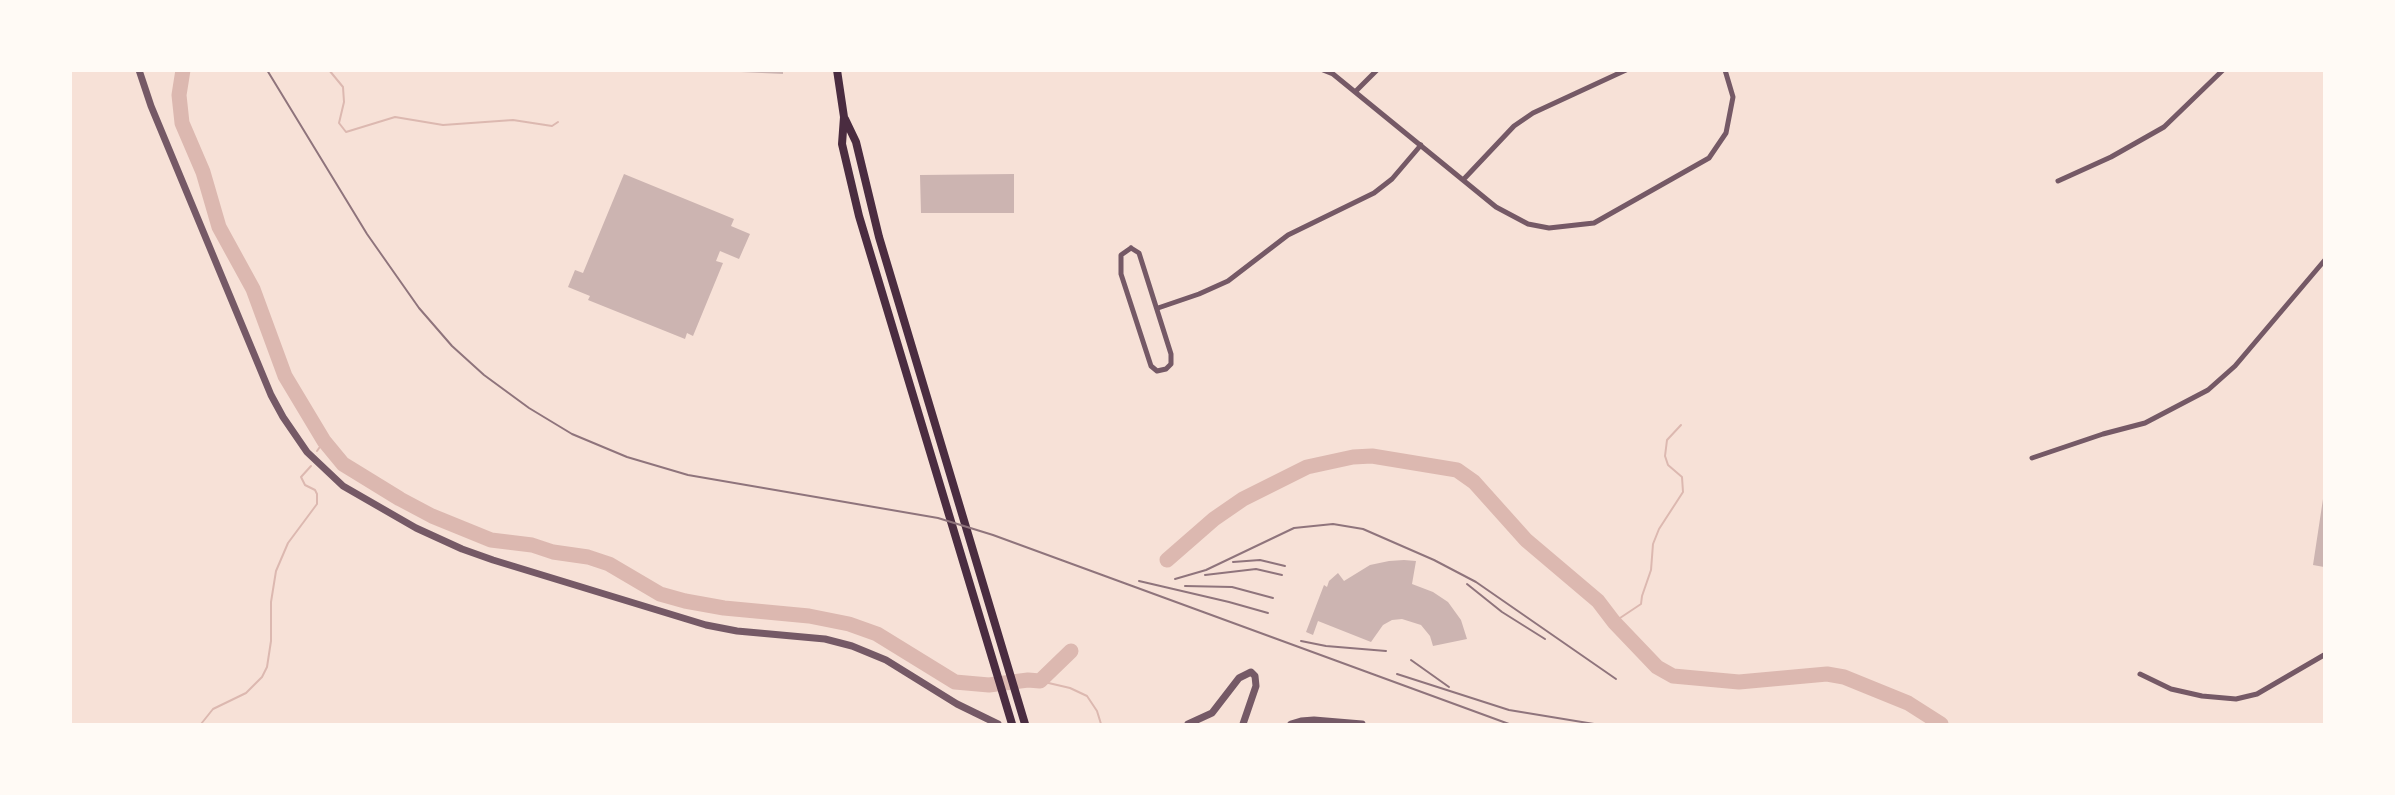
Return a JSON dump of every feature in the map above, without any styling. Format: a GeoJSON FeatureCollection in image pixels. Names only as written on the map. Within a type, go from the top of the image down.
{"type":"FeatureCollection","features":[{"type":"Feature","properties":{"kind":"highway"},"geometry":{"type":"LineString","coordinates":[[837,70],[844,117],[842,144],[852,188],[1012,724]]}},
{"type":"Feature","properties":{"kind":"highway"},"geometry":{"type":"LineString","coordinates":[[844,117],[856,141],[872,211],[1025,724]]}},
{"type":"Feature","properties":{"kind":"street"},"geometry":{"type":"LineString","coordinates":[[139,70],[155,117],[271,395],[307,452],[343,486],[416,528],[493,560],[714,627],[825,639],[852,646],[886,660],[957,704],[998,724]]}},
{"type":"Feature","properties":{"kind":"street"},"geometry":{"type":"LineString","coordinates":[[1323,70],[1333,74],[1496,207],[1528,224],[1549,228],[1594,223],[1709,158],[1726,133],[1733,97],[1725,70]]}},
{"type":"Feature","properties":{"kind":"street"},"geometry":{"type":"LineString","coordinates":[[1355,92],[1377,70]]}},
{"type":"Feature","properties":{"kind":"street"},"geometry":{"type":"LineString","coordinates":[[1463,180],[1514,126],[1533,113],[1626,70]]}},
{"type":"Feature","properties":{"kind":"street"},"geometry":{"type":"LineString","coordinates":[[2058,181],[2111,157],[2164,127],[2223,70]]}},
{"type":"Feature","properties":{"kind":"street"},"geometry":{"type":"LineString","coordinates":[[1158,308],[1200,294],[1228,281],[1288,235],[1374,193],[1392,179],[1421,145]]}},
{"type":"Feature","properties":{"kind":"street"},"geometry":{"type":"LineString","coordinates":[[1131,248],[1139,253],[1158,308],[1171,354],[1171,364],[1166,369],[1157,371],[1151,366],[1121,274],[1121,255],[1131,248]]}},
{"type":"Feature","properties":{"kind":"street"},"geometry":{"type":"LineString","coordinates":[[2032,458],[2103,434],[2145,423],[2208,390],[2235,366],[2325,261]]}},
{"type":"Feature","properties":{"kind":"street"},"geometry":{"type":"LineString","coordinates":[[2140,674],[2171,689],[2202,696],[2236,699],[2257,694],[2325,655]]}},
{"type":"Feature","properties":{"kind":"street"},"geometry":{"type":"LineString","coordinates":[[1188,724],[1212,712],[1239,678],[1251,672],[1255,676],[1256,686],[1243,724]]}},
{"type":"Feature","properties":{"kind":"street"},"geometry":{"type":"LineString","coordinates":[[1291,724],[1301,720],[1314,720],[1362,724]]}},
{"type":"Feature","properties":{"kind":"building"},"geometry":{"type":"Polygon","coordinates":[[[741,70],[783,70],[783,74],[741,72],[741,70]]]}},
{"type":"Feature","properties":{"kind":"building"},"geometry":{"type":"Polygon","coordinates":[[[624,174],[734,219],[731,226],[750,234],[739,259],[720,251],[716,261],[723,263],[693,336],[687,333],[685,339],[588,300],[590,296],[568,287],[575,270],[583,273],[624,174]]]}},
{"type":"Feature","properties":{"kind":"building"},"geometry":{"type":"Polygon","coordinates":[[[1014,174],[1014,213],[921,213],[920,175],[1014,174]]]}},
{"type":"Feature","properties":{"kind":"building"},"geometry":{"type":"Polygon","coordinates":[[[2324,499],[2324,567],[2313,565],[2324,499]]]}},
{"type":"Feature","properties":{"kind":"building"},"geometry":{"type":"Polygon","coordinates":[[[1404,560],[1416,561],[1412,584],[1433,592],[1448,602],[1461,620],[1467,639],[1433,646],[1430,636],[1421,625],[1402,619],[1392,620],[1383,625],[1371,642],[1318,621],[1313,635],[1306,632],[1324,585],[1327,587],[1329,581],[1338,573],[1344,581],[1370,565],[1404,560]]]}},
{"type":"Feature","properties":{"kind":"waterway"},"geometry":{"type":"LineString","coordinates":[[183,70],[179,95],[182,123],[203,172],[219,227],[253,289],[285,376],[324,441],[343,464],[432,516],[491,540],[532,545],[553,552],[588,557],[609,564],[660,594],[685,601],[724,608],[809,616],[849,624],[877,634],[955,682],[989,685],[1028,680],[1040,681],[1071,651]]}},
{"type":"Feature","properties":{"kind":"waterway"},"geometry":{"type":"LineString","coordinates":[[329,70],[343,87],[344,102],[339,123],[346,132],[395,117],[443,125],[513,120],[552,126],[558,122]]}},
{"type":"Feature","properties":{"kind":"waterway"},"geometry":{"type":"LineString","coordinates":[[1614,622],[1641,604],[1651,570],[1653,544],[1659,529],[1683,492],[1682,477],[1668,465],[1665,456],[1667,440],[1681,425]]}},
{"type":"Feature","properties":{"kind":"waterway"},"geometry":{"type":"LineString","coordinates":[[317,451],[324,441]]}},
{"type":"Feature","properties":{"kind":"waterway"},"geometry":{"type":"LineString","coordinates":[[1167,560],[1214,519],[1243,499],[1307,467],[1353,457],[1372,456],[1457,470],[1474,482],[1526,540],[1598,601],[1614,622],[1657,667],[1673,676],[1739,682],[1827,674],[1844,677],[1908,703],[1941,724]]}},
{"type":"Feature","properties":{"kind":"waterway"},"geometry":{"type":"LineString","coordinates":[[201,724],[213,709],[246,693],[262,677],[267,667],[271,641],[271,602],[276,571],[288,543],[317,504],[315,490],[305,485],[301,477],[311,466]]}},
{"type":"Feature","properties":{"kind":"waterway"},"geometry":{"type":"LineString","coordinates":[[1040,681],[1070,688],[1087,696],[1097,711],[1101,724]]}},
{"type":"Feature","properties":{"kind":"railway"},"geometry":{"type":"LineString","coordinates":[[267,70],[367,234],[419,308],[452,346],[484,375],[529,408],[572,434],[627,457],[688,475],[938,518],[993,535],[1509,724]]}},
{"type":"Feature","properties":{"kind":"railway"},"geometry":{"type":"LineString","coordinates":[[1175,579],[1206,570],[1294,528],[1333,524],[1363,529],[1434,560],[1476,582],[1616,679]]}},
{"type":"Feature","properties":{"kind":"railway"},"geometry":{"type":"LineString","coordinates":[[1233,562],[1260,560],[1285,566]]}},
{"type":"Feature","properties":{"kind":"railway"},"geometry":{"type":"LineString","coordinates":[[1205,575],[1256,569],[1282,575]]}},
{"type":"Feature","properties":{"kind":"railway"},"geometry":{"type":"LineString","coordinates":[[1139,581],[1268,613]]}},
{"type":"Feature","properties":{"kind":"railway"},"geometry":{"type":"LineString","coordinates":[[1467,584],[1502,612],[1545,639]]}},
{"type":"Feature","properties":{"kind":"railway"},"geometry":{"type":"LineString","coordinates":[[1185,586],[1232,587],[1273,598]]}},
{"type":"Feature","properties":{"kind":"railway"},"geometry":{"type":"LineString","coordinates":[[1301,641],[1326,646],[1386,651]]}},
{"type":"Feature","properties":{"kind":"railway"},"geometry":{"type":"LineString","coordinates":[[1411,660],[1449,687]]}},
{"type":"Feature","properties":{"kind":"railway"},"geometry":{"type":"LineString","coordinates":[[1397,674],[1509,710],[1594,724]]}}]}
